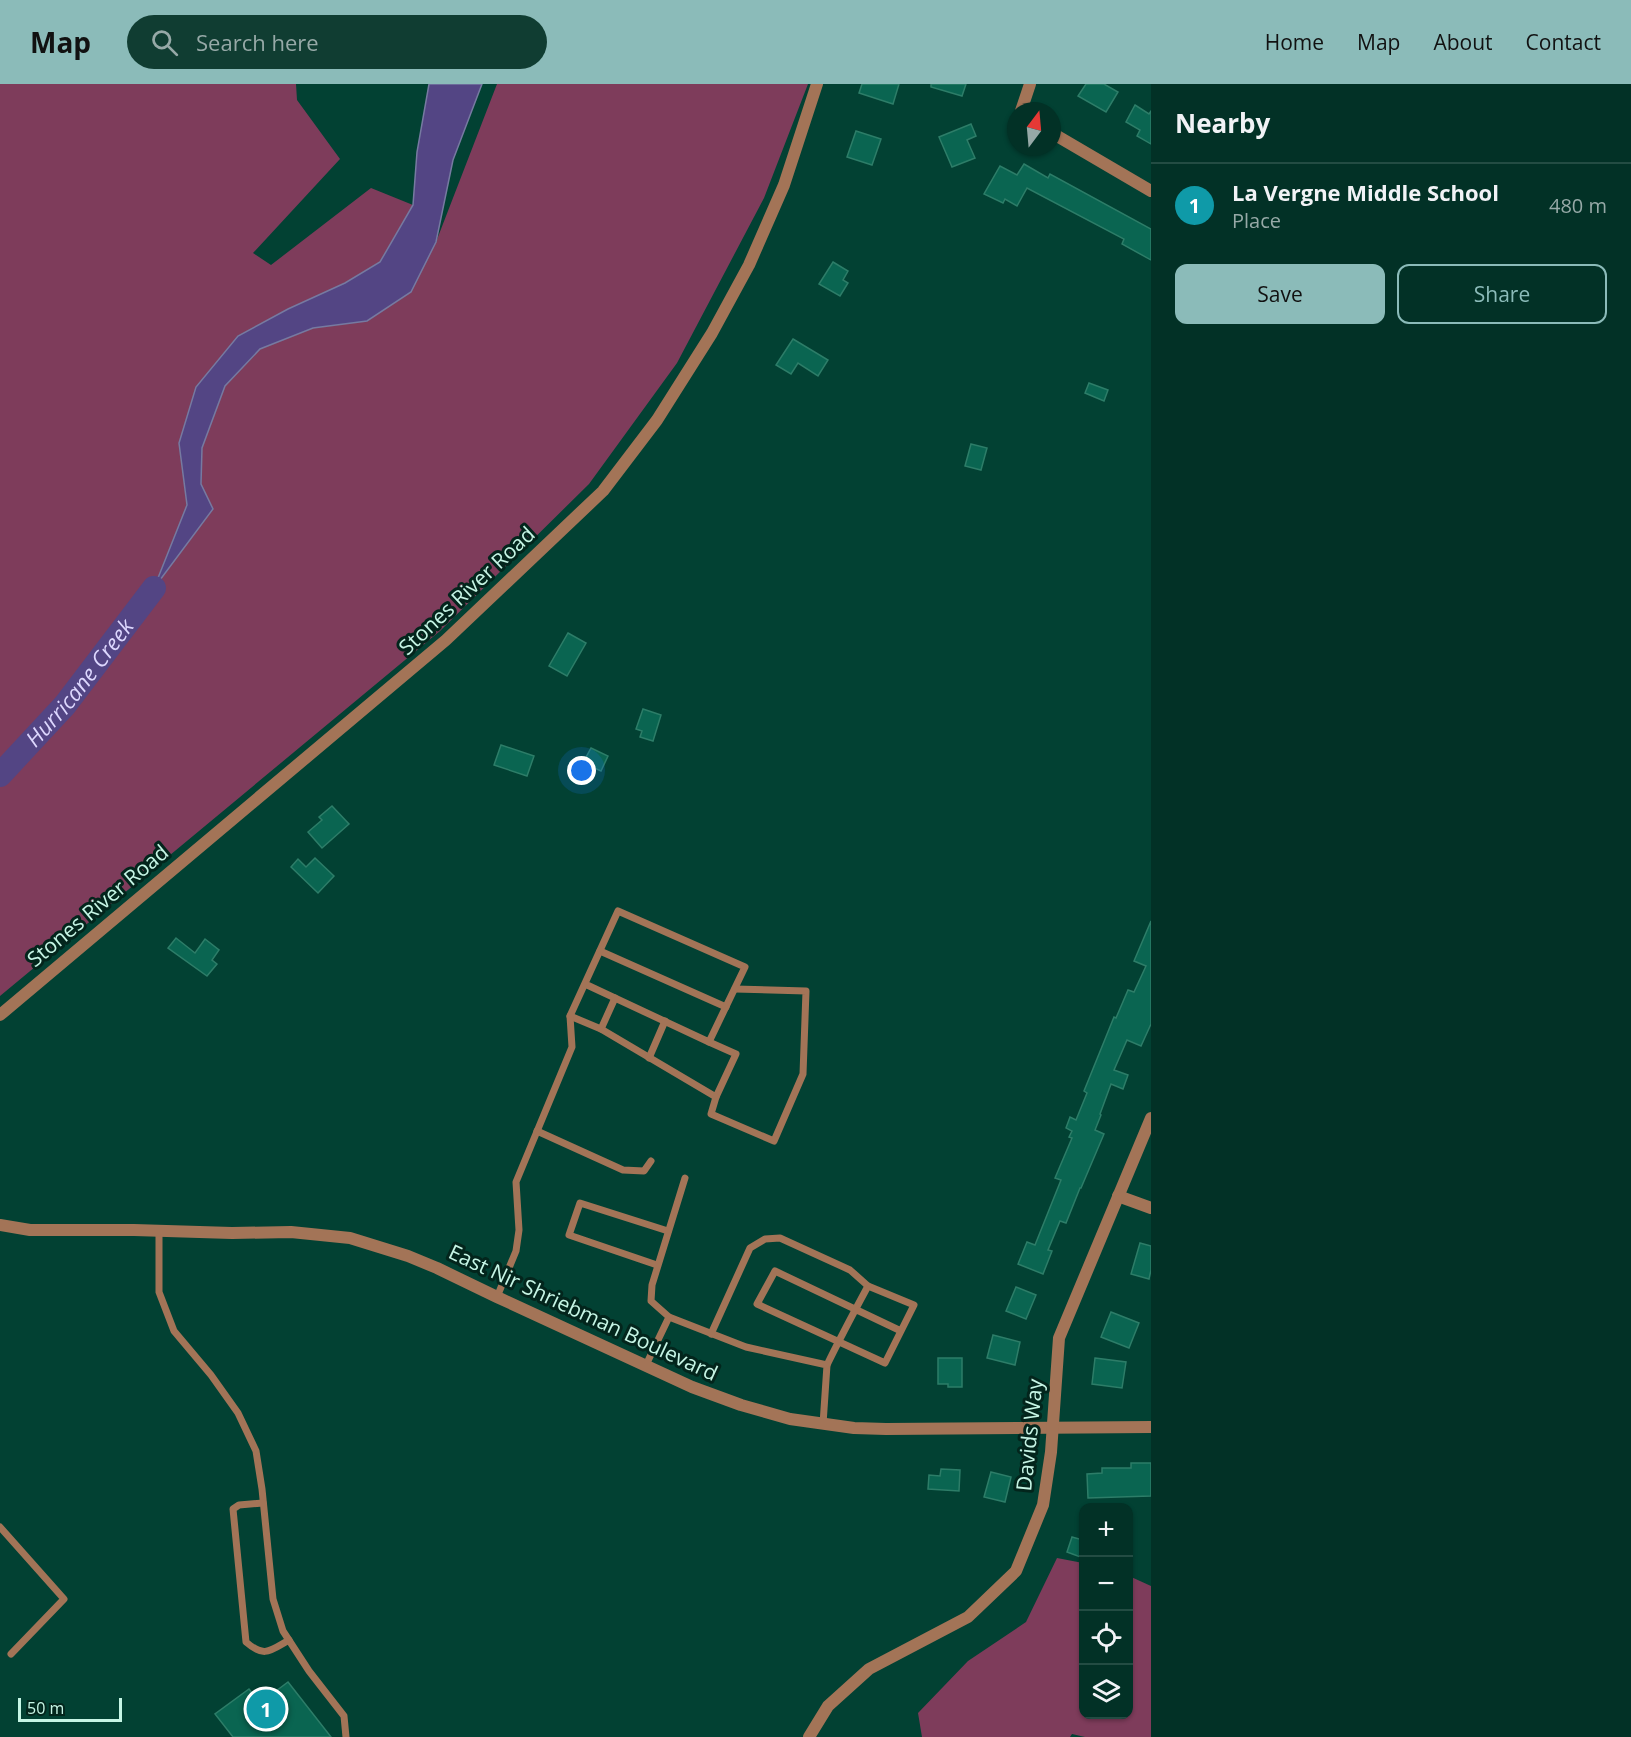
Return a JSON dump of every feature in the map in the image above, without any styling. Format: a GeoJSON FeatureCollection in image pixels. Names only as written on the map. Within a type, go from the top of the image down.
{"type":"FeatureCollection","features":[{"type":"Feature","properties":{"kind":"street","name":"Stones River Road"},"geometry":{"type":"LineString","coordinates":[[0,1015],[446,640],[603,491],[657,420],[712,333],[749,265],[784,185],[818,84]]}},
{"type":"Feature","properties":{"kind":"street"},"geometry":{"type":"LineString","coordinates":[[1024,102],[1030,84]]}},
{"type":"Feature","properties":{"kind":"street"},"geometry":{"type":"LineString","coordinates":[[1061,138],[1151,191]]}},
{"type":"Feature","properties":{"kind":"street","name":"Davids Way"},"geometry":{"type":"LineString","coordinates":[[809,1737],[828,1706],[869,1669],[968,1617],[1016,1571],[1043,1505],[1052,1452],[1059,1338],[1151,1118]]}},
{"type":"Feature","properties":{"kind":"street"},"geometry":{"type":"LineString","coordinates":[[1118,1196],[1151,1208]]}},
{"type":"Feature","properties":{"kind":"street","name":"East Nir Shriebman Boulevard"},"geometry":{"type":"LineString","coordinates":[[0,1225],[30,1230],[291,1232],[350,1238],[408,1256],[437,1268],[692,1387],[741,1406],[790,1419],[854,1428],[886,1429],[1151,1427]]}},
{"type":"Feature","properties":{"kind":"lane"},"geometry":{"type":"LineString","coordinates":[[497,1297],[516,1251],[519,1230],[516,1182],[572,1047],[570,1016],[618,911],[745,967],[710,1042]]}},
{"type":"Feature","properties":{"kind":"lane"},"geometry":{"type":"LineString","coordinates":[[600,951],[726,1007]]}},
{"type":"Feature","properties":{"kind":"lane"},"geometry":{"type":"LineString","coordinates":[[585,984],[736,1054],[716,1097],[711,1114],[774,1141],[803,1074],[806,991],[735,989]]}},
{"type":"Feature","properties":{"kind":"lane"},"geometry":{"type":"LineString","coordinates":[[601,1029],[615,998]]}},
{"type":"Feature","properties":{"kind":"lane"},"geometry":{"type":"LineString","coordinates":[[570,1016],[601,1029],[716,1097]]}},
{"type":"Feature","properties":{"kind":"lane"},"geometry":{"type":"LineString","coordinates":[[649,1058],[665,1021]]}},
{"type":"Feature","properties":{"kind":"lane"},"geometry":{"type":"LineString","coordinates":[[537,1131],[624,1170],[644,1171],[651,1161]]}},
{"type":"Feature","properties":{"kind":"lane"},"geometry":{"type":"LineString","coordinates":[[685,1178],[657,1265],[651,1301],[669,1317],[746,1347],[827,1365]]}},
{"type":"Feature","properties":{"kind":"lane"},"geometry":{"type":"LineString","coordinates":[[657,1265],[569,1235],[580,1203],[668,1231]]}},
{"type":"Feature","properties":{"kind":"lane"},"geometry":{"type":"LineString","coordinates":[[159,1230],[159,1292],[174,1331],[211,1375],[238,1413],[256,1450],[273,1599],[283,1630],[309,1671],[344,1716],[346,1737]]}},
{"type":"Feature","properties":{"kind":"lane"},"geometry":{"type":"LineString","coordinates":[[711,1334],[750,1248],[765,1239],[780,1238],[850,1269],[868,1286],[914,1305],[901,1331],[885,1363],[757,1304],[775,1271],[901,1331]]}},
{"type":"Feature","properties":{"kind":"lane"},"geometry":{"type":"LineString","coordinates":[[823,1424],[827,1365],[868,1286]]}},
{"type":"Feature","properties":{"kind":"lane"},"geometry":{"type":"LineString","coordinates":[[646,1365],[669,1317]]}},
{"type":"Feature","properties":{"kind":"lane"},"geometry":{"type":"LineString","coordinates":[[263,1503],[239,1504],[233,1509],[246,1642],[256,1651],[269,1652],[289,1640]]}},
{"type":"Feature","properties":{"kind":"lane"},"geometry":{"type":"LineString","coordinates":[[0,1527],[64,1599],[11,1654]]}},
{"type":"Feature","properties":{"kind":"shaded area"},"geometry":{"type":"Polygon","coordinates":[[[0,84],[296,84],[297,100],[340,159],[253,253],[271,265],[371,188],[413,205],[380,262],[345,283],[238,336],[179,443],[187,505],[155,585],[201,484],[202,448],[225,386],[260,349],[313,328],[367,321],[411,292],[436,242],[497,84],[808,84],[764,198],[677,363],[589,484],[440,631],[0,996],[0,84]]]}},
{"type":"Feature","properties":{"kind":"shaded area"},"geometry":{"type":"Polygon","coordinates":[[[429,84],[482,84],[453,160],[436,242],[411,292],[367,321],[313,328],[260,349],[225,386],[202,448],[201,484],[213,509],[154,588],[187,505],[179,443],[196,387],[238,336],[288,309],[345,283],[380,262],[413,205],[417,152],[429,84]]]}},
{"type":"Feature","properties":{"kind":"shaded area"},"geometry":{"type":"Polygon","coordinates":[[[1057,1558],[1079,1562],[1079,1719],[1133,1719],[1133,1578],[1151,1586],[1151,1737],[1085,1737],[1072,1734],[1070,1737],[922,1737],[918,1713],[968,1661],[1026,1622],[1057,1558]]]}},
{"type":"Feature","properties":{"kind":"building"},"geometry":{"type":"Polygon","coordinates":[[[862,84],[899,84],[893,104],[859,93],[862,84]]]}},
{"type":"Feature","properties":{"kind":"building"},"geometry":{"type":"Polygon","coordinates":[[[931,84],[966,84],[962,96],[931,87],[931,84]]]}},
{"type":"Feature","properties":{"kind":"building"},"geometry":{"type":"Polygon","coordinates":[[[1086,84],[1104,84],[1118,92],[1106,112],[1078,96],[1086,84]]]}},
{"type":"Feature","properties":{"kind":"building"},"geometry":{"type":"Polygon","coordinates":[[[1135,105],[1149,114],[1151,111],[1151,144],[1137,136],[1140,130],[1126,122],[1135,105]]]}},
{"type":"Feature","properties":{"kind":"building"},"geometry":{"type":"Polygon","coordinates":[[[971,124],[976,136],[967,140],[975,158],[952,167],[939,137],[971,124]]]}},
{"type":"Feature","properties":{"kind":"building"},"geometry":{"type":"Polygon","coordinates":[[[856,131],[881,139],[872,165],[847,157],[856,131]]]}},
{"type":"Feature","properties":{"kind":"building"},"geometry":{"type":"Polygon","coordinates":[[[1024,164],[1048,178],[1050,174],[1151,229],[1151,260],[1122,244],[1124,239],[1027,188],[1017,206],[1005,199],[1003,203],[984,194],[1000,166],[1017,175],[1024,164]]]}},
{"type":"Feature","properties":{"kind":"building"},"geometry":{"type":"Polygon","coordinates":[[[833,262],[848,271],[843,280],[848,283],[840,296],[819,284],[833,262]]]}},
{"type":"Feature","properties":{"kind":"building"},"geometry":{"type":"Polygon","coordinates":[[[793,339],[828,360],[818,376],[798,363],[791,374],[776,365],[793,339]]]}},
{"type":"Feature","properties":{"kind":"building"},"geometry":{"type":"Polygon","coordinates":[[[1089,383],[1108,390],[1104,401],[1085,393],[1089,383]]]}},
{"type":"Feature","properties":{"kind":"building"},"geometry":{"type":"Polygon","coordinates":[[[971,444],[987,448],[981,470],[965,466],[971,444]]]}},
{"type":"Feature","properties":{"kind":"building"},"geometry":{"type":"Polygon","coordinates":[[[568,633],[586,643],[567,676],[549,666],[568,633]]]}},
{"type":"Feature","properties":{"kind":"building"},"geometry":{"type":"Polygon","coordinates":[[[643,709],[661,715],[653,741],[640,737],[642,731],[636,729],[643,709]]]}},
{"type":"Feature","properties":{"kind":"building"},"geometry":{"type":"Polygon","coordinates":[[[501,745],[534,756],[527,776],[494,765],[501,745]]]}},
{"type":"Feature","properties":{"kind":"building"},"geometry":{"type":"Polygon","coordinates":[[[591,748],[608,756],[601,771],[583,763],[591,748]]]}},
{"type":"Feature","properties":{"kind":"building"},"geometry":{"type":"Polygon","coordinates":[[[332,806],[349,824],[322,848],[308,832],[322,820],[319,817],[332,806]]]}},
{"type":"Feature","properties":{"kind":"building"},"geometry":{"type":"Polygon","coordinates":[[[315,858],[334,876],[318,893],[291,867],[298,859],[306,867],[315,858]]]}},
{"type":"Feature","properties":{"kind":"building"},"geometry":{"type":"Polygon","coordinates":[[[1151,921],[1151,1024],[1141,1046],[1127,1040],[1114,1070],[1128,1075],[1123,1089],[1111,1084],[1095,1130],[1104,1134],[1066,1223],[1060,1221],[1048,1250],[1052,1251],[1043,1274],[1018,1264],[1027,1242],[1035,1245],[1061,1180],[1055,1178],[1072,1138],[1069,1137],[1072,1131],[1066,1128],[1070,1117],[1076,1120],[1087,1093],[1084,1091],[1114,1017],[1116,1018],[1128,990],[1134,992],[1146,966],[1134,961],[1151,921]]]}},
{"type":"Feature","properties":{"kind":"building"},"geometry":{"type":"Polygon","coordinates":[[[176,938],[195,953],[205,939],[219,950],[212,960],[217,964],[207,976],[168,948],[176,938]]]}},
{"type":"Feature","properties":{"kind":"building"},"geometry":{"type":"Polygon","coordinates":[[[1140,1243],[1151,1246],[1149,1279],[1131,1274],[1140,1243]]]}},
{"type":"Feature","properties":{"kind":"building"},"geometry":{"type":"Polygon","coordinates":[[[1016,1287],[1036,1295],[1026,1319],[1006,1311],[1016,1287]]]}},
{"type":"Feature","properties":{"kind":"building"},"geometry":{"type":"Polygon","coordinates":[[[1111,1312],[1139,1323],[1129,1348],[1101,1337],[1111,1312]]]}},
{"type":"Feature","properties":{"kind":"building"},"geometry":{"type":"Polygon","coordinates":[[[993,1335],[1020,1342],[1015,1365],[987,1358],[993,1335]]]}},
{"type":"Feature","properties":{"kind":"building"},"geometry":{"type":"Polygon","coordinates":[[[938,1358],[962,1358],[962,1387],[938,1384],[938,1358]]]}},
{"type":"Feature","properties":{"kind":"building"},"geometry":{"type":"Polygon","coordinates":[[[1095,1358],[1126,1362],[1122,1388],[1092,1384],[1095,1358]]]}},
{"type":"Feature","properties":{"kind":"building"},"geometry":{"type":"Polygon","coordinates":[[[1131,1463],[1151,1463],[1151,1496],[1088,1498],[1087,1474],[1102,1473],[1102,1468],[1131,1468],[1131,1463]]]}},
{"type":"Feature","properties":{"kind":"building"},"geometry":{"type":"Polygon","coordinates":[[[941,1469],[960,1470],[959,1491],[928,1489],[929,1475],[940,1476],[941,1469]]]}},
{"type":"Feature","properties":{"kind":"building"},"geometry":{"type":"Polygon","coordinates":[[[991,1472],[1011,1477],[1005,1502],[984,1497],[991,1472]]]}},
{"type":"Feature","properties":{"kind":"building"},"geometry":{"type":"Polygon","coordinates":[[[1072,1537],[1079,1539],[1079,1556],[1067,1552],[1072,1537]]]}},
{"type":"Feature","properties":{"kind":"building"},"geometry":{"type":"Polygon","coordinates":[[[288,1682],[331,1737],[233,1737],[215,1714],[249,1689],[260,1703],[288,1682]]]}},
{"type":"Feature","properties":{"kind":"waterway","name":"Hurricane Creek"},"geometry":{"type":"LineString","coordinates":[[0,775],[65,705],[154,588]]}},
{"type":"Feature","properties":{"kind":"place","name":"La Vergne Middle School"},"geometry":{"type":"Point","coordinates":[266,1709]}}]}
